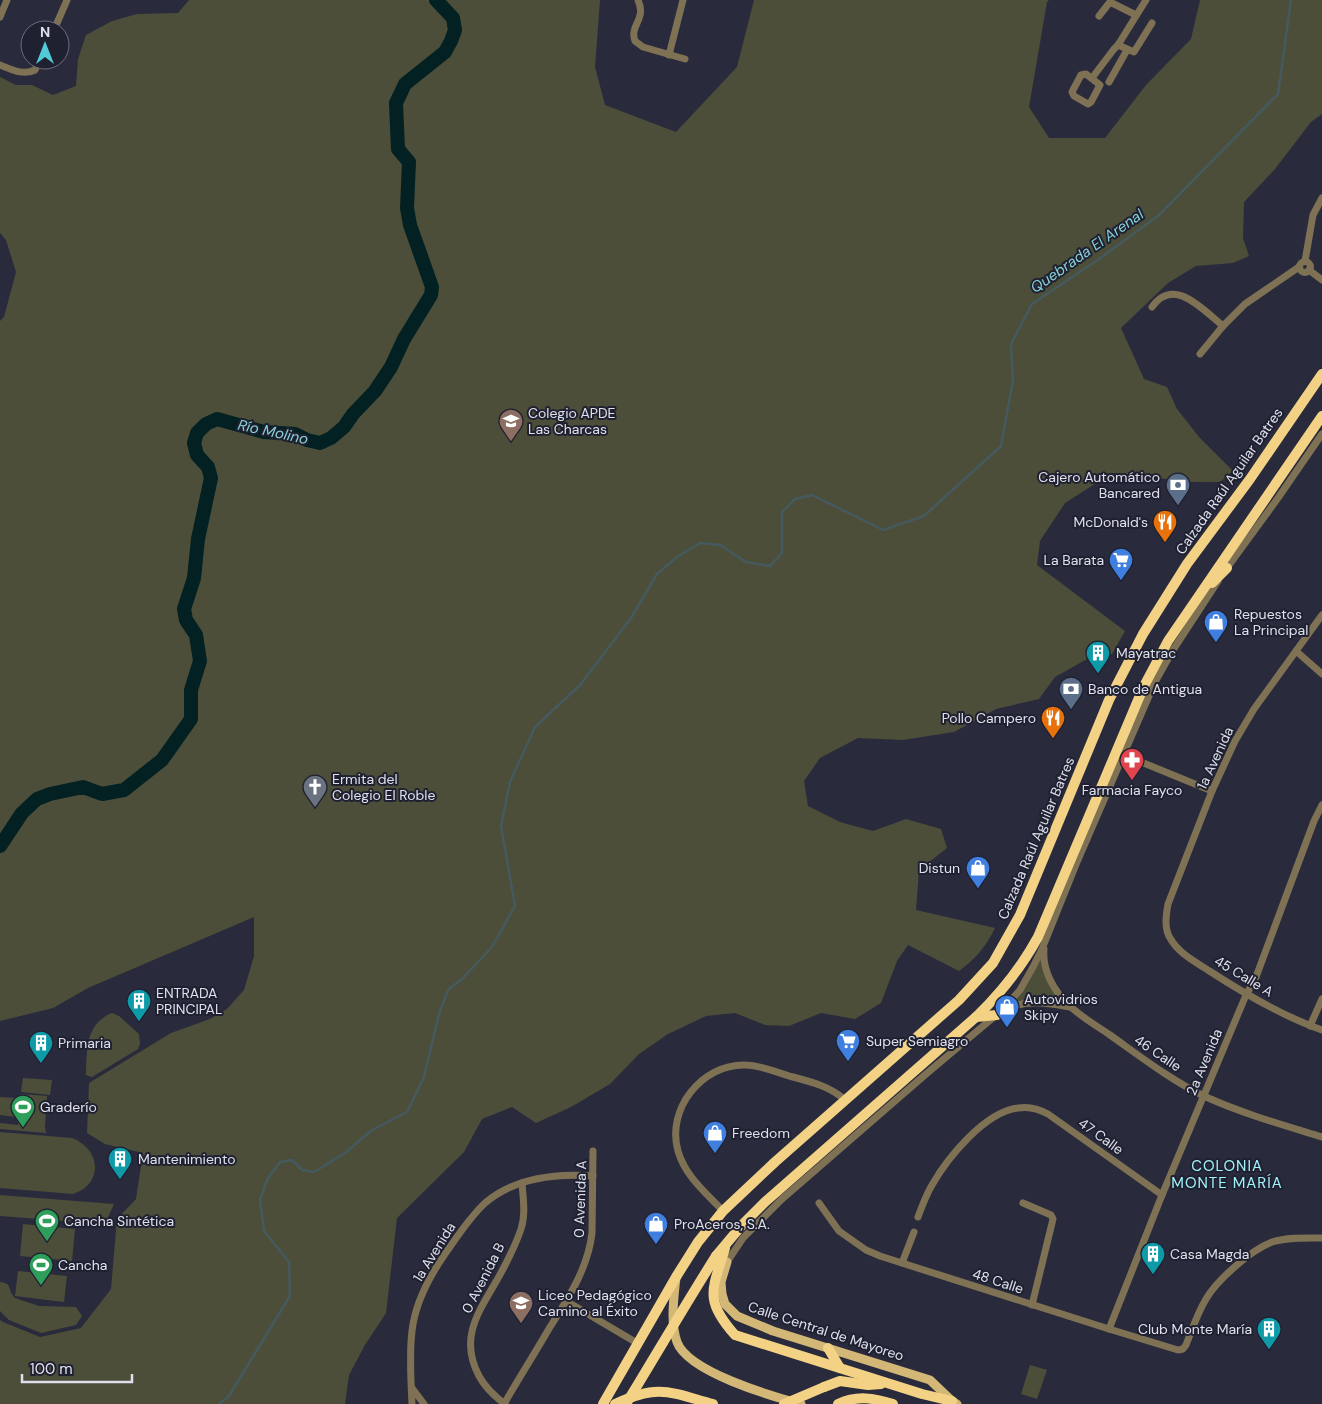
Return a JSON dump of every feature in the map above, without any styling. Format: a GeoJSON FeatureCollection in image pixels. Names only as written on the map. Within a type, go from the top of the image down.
{"type":"FeatureCollection","features":[{"type":"Feature","properties":{"kind":"highway","name":"Calzada Raúl Aguilar Batres"},"geometry":{"type":"LineString","coordinates":[[603,1404],[676,1277],[698,1242],[723,1211],[775,1162],[959,1000],[1000,952],[1020,915],[1109,700],[1143,634],[1188,564],[1250,479],[1322,374]]}},
{"type":"Feature","properties":{"kind":"highway"},"geometry":{"type":"LineString","coordinates":[[626,1404],[716,1256],[742,1225],[789,1179],[976,1017],[999,995],[1022,965],[1038,937],[1144,686],[1168,641],[1194,601],[1320,433],[1322,416]]}},
{"type":"Feature","properties":{"kind":"highway"},"geometry":{"type":"LineString","coordinates":[[1194,601],[1227,568]]}},
{"type":"Feature","properties":{"kind":"highway"},"geometry":{"type":"LineString","coordinates":[[976,1017],[999,1013]]}},
{"type":"Feature","properties":{"kind":"highway"},"geometry":{"type":"LineString","coordinates":[[726,1245],[713,1294],[714,1304],[720,1317],[735,1334],[955,1403]]}},
{"type":"Feature","properties":{"kind":"highway"},"geometry":{"type":"LineString","coordinates":[[828,1348],[840,1368]]}},
{"type":"Feature","properties":{"kind":"highway"},"geometry":{"type":"LineString","coordinates":[[784,1404],[840,1381],[868,1385],[888,1383]]}},
{"type":"Feature","properties":{"kind":"highway"},"geometry":{"type":"LineString","coordinates":[[647,1404],[646,1397],[648,1392]]}},
{"type":"Feature","properties":{"kind":"highway"},"geometry":{"type":"LineString","coordinates":[[615,1404],[648,1392],[668,1392],[713,1404]]}},
{"type":"Feature","properties":{"kind":"highway"},"geometry":{"type":"LineString","coordinates":[[922,1394],[932,1404]]}},
{"type":"Feature","properties":{"kind":"highway"},"geometry":{"type":"LineString","coordinates":[[838,1404],[856,1399],[876,1398],[893,1404]]}},
{"type":"Feature","properties":{"kind":"main road","name":"Calle Central de Mayoreo"},"geometry":{"type":"LineString","coordinates":[[727,1262],[719,1277],[721,1290],[723,1300],[737,1316],[773,1331],[930,1380],[955,1403]]}},
{"type":"Feature","properties":{"kind":"main road"},"geometry":{"type":"LineString","coordinates":[[676,1277],[673,1305],[676,1334],[678,1345],[687,1355],[730,1381],[800,1404]]}},
{"type":"Feature","properties":{"kind":"street"},"geometry":{"type":"LineString","coordinates":[[0,17],[7,0]]}},
{"type":"Feature","properties":{"kind":"street"},"geometry":{"type":"LineString","coordinates":[[58,20],[67,0]]}},
{"type":"Feature","properties":{"kind":"street"},"geometry":{"type":"LineString","coordinates":[[638,0],[641,18],[634,32],[635,42],[643,47],[684,59]]}},
{"type":"Feature","properties":{"kind":"street"},"geometry":{"type":"LineString","coordinates":[[668,55],[683,0]]}},
{"type":"Feature","properties":{"kind":"street"},"geometry":{"type":"LineString","coordinates":[[1092,78],[1118,45],[1146,0]]}},
{"type":"Feature","properties":{"kind":"street"},"geometry":{"type":"LineString","coordinates":[[1099,16],[1110,2],[1136,15]]}},
{"type":"Feature","properties":{"kind":"street"},"geometry":{"type":"LineString","coordinates":[[1118,45],[1132,52],[1136,51],[1152,23]]}},
{"type":"Feature","properties":{"kind":"street"},"geometry":{"type":"LineString","coordinates":[[1109,82],[1127,50]]}},
{"type":"Feature","properties":{"kind":"street"},"geometry":{"type":"LineString","coordinates":[[0,65],[22,72],[32,72],[34,70]]}},
{"type":"Feature","properties":{"kind":"street"},"geometry":{"type":"LineString","coordinates":[[1086,74],[1092,78],[1100,85],[1088,104],[1074,96],[1072,92],[1080,75],[1086,74]]}},
{"type":"Feature","properties":{"kind":"street"},"geometry":{"type":"LineString","coordinates":[[1200,354],[1244,304],[1305,261],[1313,215],[1322,198]]}},
{"type":"Feature","properties":{"kind":"street"},"geometry":{"type":"LineString","coordinates":[[1305,261],[1310,265],[1309,270]]}},
{"type":"Feature","properties":{"kind":"street"},"geometry":{"type":"LineString","coordinates":[[1299,267],[1303,272],[1309,270]]}},
{"type":"Feature","properties":{"kind":"street"},"geometry":{"type":"LineString","coordinates":[[1309,270],[1322,280]]}},
{"type":"Feature","properties":{"kind":"street"},"geometry":{"type":"LineString","coordinates":[[1152,308],[1157,300],[1164,295],[1179,294],[1196,304],[1223,326]]}},
{"type":"Feature","properties":{"kind":"street"},"geometry":{"type":"LineString","coordinates":[[727,1262],[737,1246],[754,1226],[798,1185],[1013,999],[1027,979],[1045,941],[1144,705],[1162,668],[1227,568],[1278,498],[1320,433]]}},
{"type":"Feature","properties":{"kind":"street","name":"1a Avenida"},"geometry":{"type":"LineString","coordinates":[[1166,928],[1168,904],[1212,792],[1244,724],[1322,615]]}},
{"type":"Feature","properties":{"kind":"street"},"geometry":{"type":"LineString","coordinates":[[1296,651],[1322,674]]}},
{"type":"Feature","properties":{"kind":"street"},"geometry":{"type":"LineString","coordinates":[[1124,755],[1212,792]]}},
{"type":"Feature","properties":{"kind":"street","name":"2a Avenida"},"geometry":{"type":"LineString","coordinates":[[1109,1329],[1162,1195],[1246,995],[1256,977],[1314,821],[1322,805]]}},
{"type":"Feature","properties":{"kind":"street","name":"45 Calle A"},"geometry":{"type":"LineString","coordinates":[[1166,928],[1169,937],[1182,953],[1246,995],[1322,1030]]}},
{"type":"Feature","properties":{"kind":"street","name":"46 Calle"},"geometry":{"type":"LineString","coordinates":[[1045,941],[1043,957],[1047,974],[1060,996],[1070,1007],[1176,1080],[1204,1096],[1261,1118],[1322,1136]]}},
{"type":"Feature","properties":{"kind":"street"},"geometry":{"type":"LineString","coordinates":[[1310,1026],[1322,999]]}},
{"type":"Feature","properties":{"kind":"street","name":"46 Calle"},"geometry":{"type":"LineString","coordinates":[[999,1013],[1014,1005],[1033,1001],[1070,1007]]}},
{"type":"Feature","properties":{"kind":"street"},"geometry":{"type":"LineString","coordinates":[[723,1211],[691,1177],[678,1150],[676,1125],[678,1112],[696,1086],[719,1071],[747,1065],[807,1081],[836,1092],[845,1100]]}},
{"type":"Feature","properties":{"kind":"street","name":"47 Calle"},"geometry":{"type":"LineString","coordinates":[[918,1217],[932,1184],[960,1147],[983,1125],[998,1115],[1020,1107],[1040,1110],[1048,1114],[1162,1195]]}},
{"type":"Feature","properties":{"kind":"street","name":"0 Avenida A"},"geometry":{"type":"LineString","coordinates":[[504,1404],[580,1277],[591,1244],[593,1151]]}},
{"type":"Feature","properties":{"kind":"street","name":"1a Avenida"},"geometry":{"type":"LineString","coordinates":[[412,1404],[412,1332],[415,1313],[427,1283],[455,1239],[481,1207],[504,1190],[547,1176],[593,1176]]}},
{"type":"Feature","properties":{"kind":"street","name":"0 Avenida B"},"geometry":{"type":"LineString","coordinates":[[504,1404],[482,1380],[472,1358],[470,1343],[475,1318],[511,1255],[522,1226],[522,1183]]}},
{"type":"Feature","properties":{"kind":"street","name":"48 Calle"},"geometry":{"type":"LineString","coordinates":[[819,1203],[840,1231],[856,1243],[880,1256],[1178,1350],[1186,1345],[1204,1302],[1221,1280],[1255,1252],[1272,1242],[1298,1237],[1322,1238]]}},
{"type":"Feature","properties":{"kind":"street"},"geometry":{"type":"LineString","coordinates":[[1023,1203],[1050,1215],[1053,1219],[1032,1305]]}},
{"type":"Feature","properties":{"kind":"street"},"geometry":{"type":"LineString","coordinates":[[902,1263],[914,1232]]}},
{"type":"Feature","properties":{"kind":"street"},"geometry":{"type":"LineString","coordinates":[[566,1301],[637,1343]]}},
{"type":"Feature","properties":{"kind":"street"},"geometry":{"type":"LineString","coordinates":[[411,1387],[424,1404]]}},
{"type":"Feature","properties":{"kind":"green space"},"geometry":{"type":"Polygon","coordinates":[[[189,0],[600,0],[595,67],[605,105],[676,132],[737,67],[754,0],[1049,0],[1047,2],[1029,107],[1049,138],[1105,138],[1146,85],[1191,39],[1200,0],[1322,0],[1322,114],[1311,122],[1275,169],[1244,202],[1243,238],[1249,256],[1233,263],[1196,266],[1168,283],[1121,328],[1144,379],[1167,387],[1177,409],[1199,437],[1233,471],[1220,482],[1193,482],[1112,473],[1065,503],[1040,541],[1037,565],[1125,631],[1112,654],[1096,654],[1055,677],[1039,699],[996,709],[954,732],[903,740],[858,738],[820,758],[804,781],[808,806],[840,822],[873,831],[906,819],[941,829],[947,848],[919,870],[916,910],[995,928],[984,947],[975,957],[959,971],[908,945],[897,961],[881,1003],[855,1019],[821,1013],[789,1026],[765,1025],[735,1013],[706,1016],[668,1034],[639,1054],[610,1084],[571,1107],[536,1123],[512,1107],[482,1119],[464,1152],[397,1218],[386,1313],[365,1345],[349,1375],[345,1404],[0,1404],[0,1320],[40,1337],[81,1328],[111,1289],[117,1219],[136,1199],[143,1153],[105,1144],[87,1133],[89,1083],[171,1033],[210,1019],[227,1009],[244,990],[254,956],[254,917],[88,988],[53,1008],[0,1021],[0,321],[4,317],[16,272],[6,240],[0,233],[0,77],[16,85],[32,85],[53,95],[76,86],[78,59],[86,35],[112,21],[137,14],[178,13],[189,0]]]}},
{"type":"Feature","properties":{"kind":"green space"},"geometry":{"type":"Polygon","coordinates":[[[1045,941],[1045,973],[1070,1007],[1034,1000],[1006,1006],[1026,983],[1045,941]]]}},
{"type":"Feature","properties":{"kind":"green space"},"geometry":{"type":"Polygon","coordinates":[[[112,1013],[119,1016],[139,1034],[140,1044],[138,1049],[92,1077],[86,1075],[89,1039],[92,1031],[103,1018],[112,1013]]]}},
{"type":"Feature","properties":{"kind":"green space"},"geometry":{"type":"Polygon","coordinates":[[[23,1078],[52,1080],[50,1095],[21,1092],[23,1078]]]}},
{"type":"Feature","properties":{"kind":"green space"},"geometry":{"type":"Polygon","coordinates":[[[20,1094],[47,1096],[46,1133],[0,1129],[0,1123],[18,1125],[20,1094]]]}},
{"type":"Feature","properties":{"kind":"green space"},"geometry":{"type":"Polygon","coordinates":[[[0,1097],[17,1098],[15,1117],[0,1115],[0,1097]]]}},
{"type":"Feature","properties":{"kind":"green space"},"geometry":{"type":"Polygon","coordinates":[[[0,1132],[72,1138],[82,1143],[89,1150],[95,1166],[94,1175],[90,1183],[73,1194],[0,1188],[0,1132]]]}},
{"type":"Feature","properties":{"kind":"green space"},"geometry":{"type":"Polygon","coordinates":[[[0,1195],[114,1204],[105,1224],[0,1216],[0,1195]]]}},
{"type":"Feature","properties":{"kind":"green space","name":"Cancha Sintética"},"geometry":{"type":"Polygon","coordinates":[[[23,1224],[75,1229],[72,1261],[20,1256],[23,1224]]]}},
{"type":"Feature","properties":{"kind":"green space","name":"Cancha"},"geometry":{"type":"Polygon","coordinates":[[[18,1271],[67,1276],[64,1302],[15,1296],[18,1271]]]}},
{"type":"Feature","properties":{"kind":"green space"},"geometry":{"type":"Polygon","coordinates":[[[0,1282],[8,1285],[15,1298],[39,1306],[76,1307],[82,1316],[76,1325],[41,1333],[9,1320],[0,1311],[0,1282]]]}},
{"type":"Feature","properties":{"kind":"green space"},"geometry":{"type":"Polygon","coordinates":[[[1030,1365],[1047,1370],[1037,1399],[1021,1394],[1030,1365]]]}},
{"type":"Feature","properties":{"kind":"waterway","name":"Río Molino"},"geometry":{"type":"LineString","coordinates":[[0,846],[22,813],[37,799],[50,794],[83,787],[102,794],[124,790],[162,760],[191,719],[191,690],[200,661],[196,635],[186,620],[184,609],[194,578],[198,539],[211,478],[208,467],[197,455],[194,443],[197,433],[206,424],[217,419],[264,432],[295,434],[307,440],[320,443],[331,438],[344,427],[353,414],[375,391],[391,367],[404,339],[431,295],[432,287],[410,225],[407,208],[409,162],[398,149],[396,103],[405,84],[445,52],[451,41],[455,30],[453,18],[436,0]]}},
{"type":"Feature","properties":{"kind":"waterway","name":"Quebrada El Arenal"},"geometry":{"type":"LineString","coordinates":[[219,1404],[229,1396],[290,1296],[289,1262],[264,1231],[260,1200],[268,1178],[280,1162],[292,1160],[302,1170],[314,1172],[345,1153],[372,1130],[407,1112],[424,1077],[439,1014],[448,990],[462,979],[492,947],[515,906],[501,826],[510,782],[535,727],[580,685],[631,618],[657,574],[677,557],[700,543],[720,545],[746,562],[770,566],[782,553],[782,512],[795,499],[812,495],[883,530],[924,516],[1001,446],[1013,380],[1011,344],[1032,304],[1099,259],[1159,215],[1278,94],[1291,0]]}},
{"type":"Feature","properties":{"kind":"place","name":"Colegio APDE Las Charcas"},"geometry":{"type":"Point","coordinates":[511,442]}},
{"type":"Feature","properties":{"kind":"place","name":"Cajero Automático Bancared"},"geometry":{"type":"Point","coordinates":[1178,506]}},
{"type":"Feature","properties":{"kind":"place","name":"McDonald's"},"geometry":{"type":"Point","coordinates":[1165,543]}},
{"type":"Feature","properties":{"kind":"place","name":"La Barata"},"geometry":{"type":"Point","coordinates":[1121,581]}},
{"type":"Feature","properties":{"kind":"place","name":"Repuestos La Principal"},"geometry":{"type":"Point","coordinates":[1216,643]}},
{"type":"Feature","properties":{"kind":"place","name":"Mayatrac"},"geometry":{"type":"Point","coordinates":[1098,674]}},
{"type":"Feature","properties":{"kind":"place","name":"Banco de Antigua"},"geometry":{"type":"Point","coordinates":[1071,710]}},
{"type":"Feature","properties":{"kind":"place","name":"Pollo Campero"},"geometry":{"type":"Point","coordinates":[1053,739]}},
{"type":"Feature","properties":{"kind":"place","name":"Farmacia Fayco"},"geometry":{"type":"Point","coordinates":[1132,781]}},
{"type":"Feature","properties":{"kind":"place","name":"Ermita del Colegio El Roble"},"geometry":{"type":"Point","coordinates":[315,808]}},
{"type":"Feature","properties":{"kind":"place","name":"Distun"},"geometry":{"type":"Point","coordinates":[978,889]}},
{"type":"Feature","properties":{"kind":"place","name":"ENTRADA PRINCIPAL"},"geometry":{"type":"Point","coordinates":[139,1022]}},
{"type":"Feature","properties":{"kind":"place","name":"Autovidrios Skipy"},"geometry":{"type":"Point","coordinates":[1007,1028]}},
{"type":"Feature","properties":{"kind":"place","name":"Super Semiagro"},"geometry":{"type":"Point","coordinates":[848,1062]}},
{"type":"Feature","properties":{"kind":"place","name":"Primaria"},"geometry":{"type":"Point","coordinates":[41,1064]}},
{"type":"Feature","properties":{"kind":"place","name":"Graderío"},"geometry":{"type":"Point","coordinates":[23,1128]}},
{"type":"Feature","properties":{"kind":"place","name":"Freedom"},"geometry":{"type":"Point","coordinates":[715,1154]}},
{"type":"Feature","properties":{"kind":"place","name":"Mantenimiento"},"geometry":{"type":"Point","coordinates":[120,1180]}},
{"type":"Feature","properties":{"kind":"place","name":"Cancha Sintética"},"geometry":{"type":"Point","coordinates":[47,1242]}},
{"type":"Feature","properties":{"kind":"place","name":"ProAceros, S.A."},"geometry":{"type":"Point","coordinates":[656,1245]}},
{"type":"Feature","properties":{"kind":"place","name":"Casa Magda"},"geometry":{"type":"Point","coordinates":[1153,1275]}},
{"type":"Feature","properties":{"kind":"place","name":"Cancha"},"geometry":{"type":"Point","coordinates":[41,1286]}},
{"type":"Feature","properties":{"kind":"place","name":"Liceo Pedagógico Camino al Éxito"},"geometry":{"type":"Point","coordinates":[521,1324]}},
{"type":"Feature","properties":{"kind":"place","name":"Club Monte María"},"geometry":{"type":"Point","coordinates":[1269,1350]}},
{"type":"Feature","properties":{"kind":"district","name":"COLONIA MONTE MARÍA"},"geometry":{"type":"Point","coordinates":[1227,1174]}}]}
